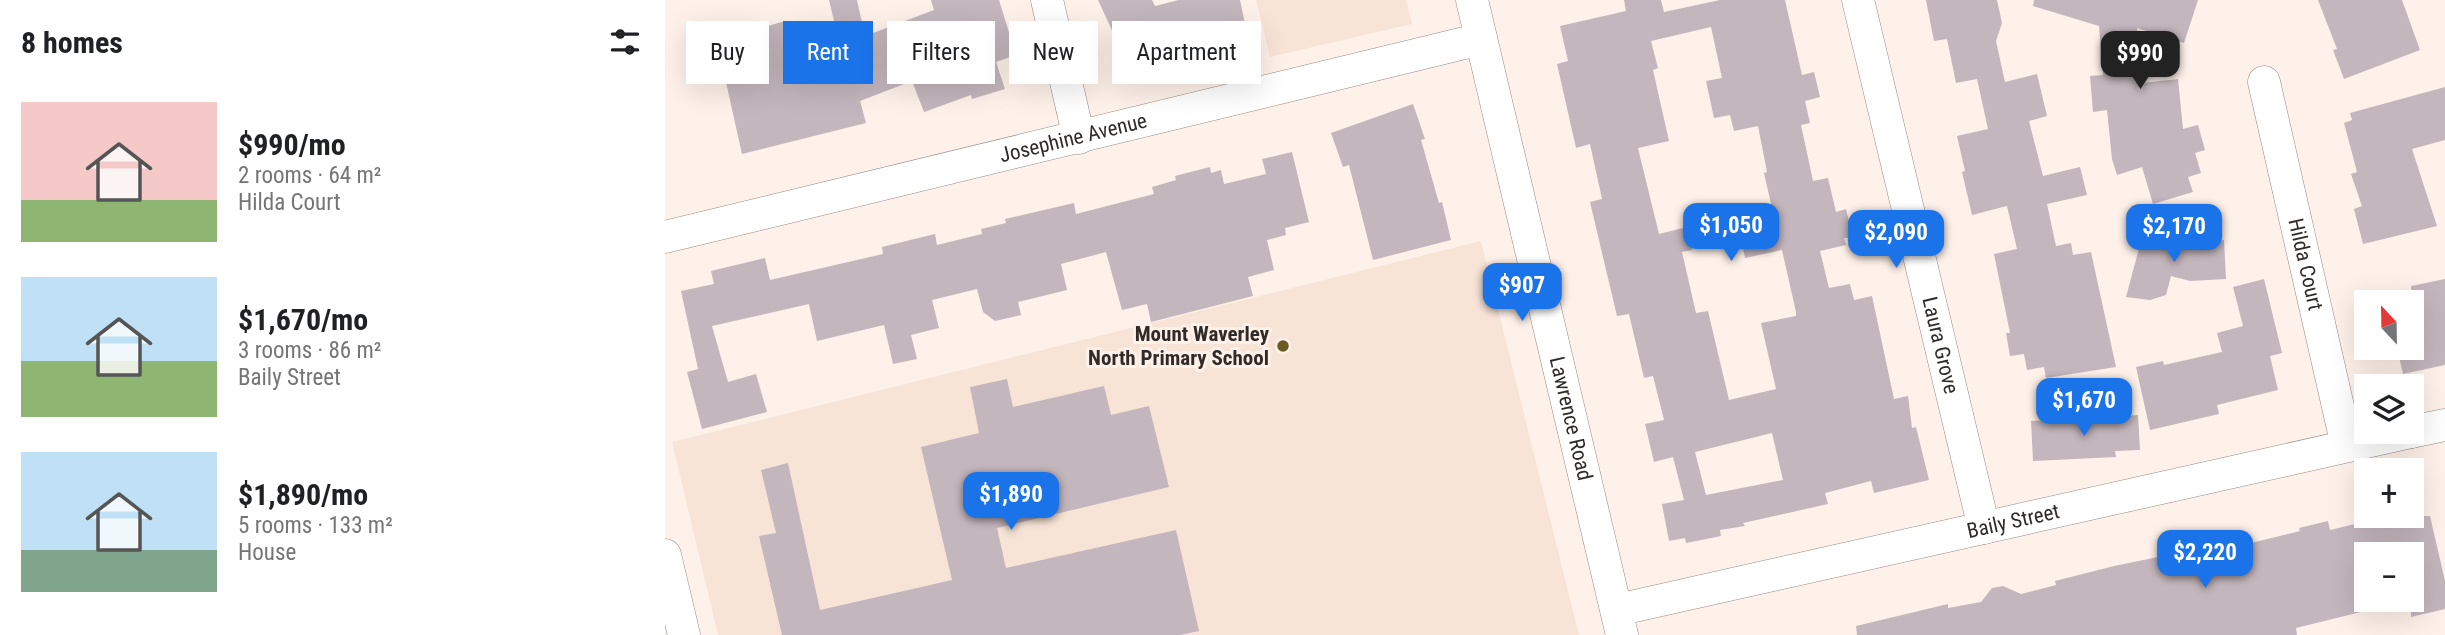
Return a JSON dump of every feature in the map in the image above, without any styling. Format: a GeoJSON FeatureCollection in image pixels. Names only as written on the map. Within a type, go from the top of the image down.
{"type":"FeatureCollection","features":[{"type":"Feature","properties":{"kind":"street"},"geometry":{"type":"LineString","coordinates":[[1047,0],[1079,138]]}},
{"type":"Feature","properties":{"kind":"street","name":"Lawrence Road"},"geometry":{"type":"LineString","coordinates":[[1472,0],[1620,623]]}},
{"type":"Feature","properties":{"kind":"street","name":"Laura Grove"},"geometry":{"type":"LineString","coordinates":[[1858,0],[1984,528]]}},
{"type":"Feature","properties":{"kind":"street","name":"Josephine Avenue"},"geometry":{"type":"LineString","coordinates":[[665,237],[1481,39]]}},
{"type":"Feature","properties":{"kind":"street","name":"Hilda Court"},"geometry":{"type":"LineString","coordinates":[[2264,82],[2347,446]]}},
{"type":"Feature","properties":{"kind":"street","name":"Baily Street"},"geometry":{"type":"LineString","coordinates":[[2424,429],[2445,425]]}},
{"type":"Feature","properties":{"kind":"street","name":"Baily Street"},"geometry":{"type":"LineString","coordinates":[[1620,623],[1984,528],[2356,444]]}},
{"type":"Feature","properties":{"kind":"street"},"geometry":{"type":"LineString","coordinates":[[665,555],[684,635]]}},
{"type":"Feature","properties":{"kind":"shaded area"},"geometry":{"type":"Polygon","coordinates":[[[1256,0],[1406,0],[1412,24],[1270,57],[1256,0]]]}},
{"type":"Feature","properties":{"kind":"shaded area","name":"Mount Waverley North Primary School"},"geometry":{"type":"Polygon","coordinates":[[[1481,241],[1579,635],[718,635],[672,442],[1481,241]]]}},
{"type":"Feature","properties":{"kind":"building"},"geometry":{"type":"Polygon","coordinates":[[[829,0],[857,0],[862,21],[834,21],[829,0]]]}},
{"type":"Feature","properties":{"kind":"building"},"geometry":{"type":"Polygon","coordinates":[[[931,0],[999,0],[1009,32],[1009,57],[996,62],[1005,89],[972,99],[971,95],[924,112],[913,84],[995,84],[995,21],[905,21],[934,10],[931,0]]]}},
{"type":"Feature","properties":{"kind":"building"},"geometry":{"type":"Polygon","coordinates":[[[1098,0],[1152,0],[1155,6],[1179,0],[1240,0],[1244,21],[1112,21],[1112,30],[1098,0]]]}},
{"type":"Feature","properties":{"kind":"building"},"geometry":{"type":"Polygon","coordinates":[[[1624,0],[1661,0],[1664,12],[1720,0],[1785,0],[1802,75],[1814,72],[1820,97],[1805,101],[1810,123],[1801,125],[1813,181],[1828,178],[1836,212],[1846,209],[1853,238],[1844,238],[1846,245],[1820,251],[1829,288],[1850,284],[1854,300],[1872,296],[1894,399],[1908,396],[1912,428],[1916,427],[1929,480],[1874,493],[1871,481],[1825,493],[1828,504],[1743,523],[1745,526],[1720,530],[1721,536],[1686,543],[1685,538],[1669,541],[1662,504],[1684,500],[1673,457],[1654,462],[1645,424],[1664,420],[1653,376],[1644,378],[1629,314],[1617,316],[1590,202],[1602,199],[1590,144],[1576,148],[1557,64],[1568,61],[1560,26],[1626,11],[1624,0]],[[1711,27],[1651,41],[1658,68],[1653,70],[1669,141],[1638,148],[1659,234],[1687,227],[1692,250],[1682,252],[1696,313],[1708,311],[1729,400],[1776,389],[1761,323],[1796,316],[1796,312],[1782,250],[1745,258],[1740,235],[1776,226],[1764,173],[1767,172],[1758,126],[1734,131],[1730,115],[1714,118],[1706,81],[1722,78],[1711,27]],[[1772,433],[1695,452],[1706,495],[1783,480],[1772,433]]]}},
{"type":"Feature","properties":{"kind":"building"},"geometry":{"type":"Polygon","coordinates":[[[1926,0],[1997,0],[2002,23],[1996,41],[2005,82],[2037,74],[2047,116],[2029,121],[2043,176],[2080,167],[2087,195],[2047,204],[2056,246],[2071,243],[2073,255],[2091,252],[2116,367],[2046,378],[2044,367],[2027,370],[2024,354],[2010,356],[2006,333],[2010,333],[1994,254],[2017,249],[2007,206],[1972,215],[1957,136],[1988,129],[1977,79],[1956,83],[1947,39],[1934,41],[1926,0]]]}},
{"type":"Feature","properties":{"kind":"building"},"geometry":{"type":"Polygon","coordinates":[[[2034,0],[2198,0],[2184,43],[2137,28],[2142,83],[2178,79],[2183,129],[2198,125],[2205,150],[2195,153],[2201,173],[2188,177],[2193,192],[2153,204],[2142,167],[2117,175],[2112,159],[2107,110],[2093,112],[2090,76],[2103,75],[2099,26],[2033,6],[2034,0]]]}},
{"type":"Feature","properties":{"kind":"building"},"geometry":{"type":"Polygon","coordinates":[[[2318,0],[2402,0],[2420,50],[2344,79],[2333,50],[2337,49],[2318,0]]]}},
{"type":"Feature","properties":{"kind":"building"},"geometry":{"type":"Polygon","coordinates":[[[783,22],[783,84],[873,84],[873,33],[887,28],[887,84],[904,84],[860,101],[866,123],[742,154],[726,84],[769,84],[769,26],[783,22]]]}},
{"type":"Feature","properties":{"kind":"building"},"geometry":{"type":"Polygon","coordinates":[[[2445,87],[2445,140],[2412,149],[2437,226],[2363,244],[2354,209],[2362,206],[2351,174],[2357,172],[2344,123],[2352,120],[2350,113],[2445,87]]]}},
{"type":"Feature","properties":{"kind":"building"},"geometry":{"type":"Polygon","coordinates":[[[1413,104],[1425,139],[1421,140],[1439,203],[1442,202],[1451,240],[1373,260],[1349,165],[1343,167],[1331,133],[1413,104]]]}},
{"type":"Feature","properties":{"kind":"building"},"geometry":{"type":"Polygon","coordinates":[[[1292,152],[1309,222],[1285,228],[1286,235],[1267,240],[1274,270],[1248,277],[1253,296],[1151,322],[1147,304],[1122,310],[1106,252],[1061,264],[1067,290],[1018,302],[1021,315],[995,321],[983,312],[977,289],[932,300],[939,328],[911,335],[917,359],[893,364],[884,325],[817,341],[809,304],[712,326],[728,382],[756,374],[767,412],[702,429],[687,372],[698,369],[681,291],[714,284],[711,271],[765,258],[770,280],[883,254],[882,247],[935,234],[937,245],[982,234],[981,229],[1006,223],[1005,219],[1074,203],[1076,214],[1154,194],[1152,187],[1176,180],[1175,176],[1210,167],[1211,173],[1221,170],[1224,184],[1266,174],[1262,159],[1292,152]]]}},
{"type":"Feature","properties":{"kind":"building"},"geometry":{"type":"Polygon","coordinates":[[[2144,230],[2189,242],[2224,240],[2226,279],[2190,281],[2171,276],[2166,295],[2150,300],[2126,297],[2144,230]]]}},
{"type":"Feature","properties":{"kind":"building"},"geometry":{"type":"Polygon","coordinates":[[[2264,279],[2282,353],[2270,356],[2278,390],[2217,405],[2219,414],[2150,430],[2136,367],[2163,361],[2164,365],[2222,352],[2217,333],[2243,326],[2233,287],[2264,279]]]}},
{"type":"Feature","properties":{"kind":"building"},"geometry":{"type":"Polygon","coordinates":[[[2445,279],[2445,365],[2403,374],[2400,360],[2424,360],[2424,290],[2411,290],[2411,286],[2445,279]]]}},
{"type":"Feature","properties":{"kind":"building"},"geometry":{"type":"Polygon","coordinates":[[[1007,379],[1013,407],[1104,386],[1111,415],[1149,406],[1169,487],[997,528],[1006,568],[1176,530],[1199,631],[1180,635],[782,635],[759,536],[776,533],[761,470],[788,463],[820,610],[952,580],[921,447],[979,433],[970,387],[1007,379]]]}},
{"type":"Feature","properties":{"kind":"building"},"geometry":{"type":"Polygon","coordinates":[[[2138,415],[2140,450],[2115,451],[2116,457],[2033,461],[2031,421],[2138,415]]]}},
{"type":"Feature","properties":{"kind":"building"},"geometry":{"type":"Polygon","coordinates":[[[2424,516],[2430,516],[2445,581],[2445,609],[2411,617],[2411,612],[2424,612],[2424,542],[2354,542],[2354,612],[2361,612],[2296,628],[2297,635],[1857,635],[1856,626],[1948,604],[1948,608],[1981,602],[1992,588],[2003,586],[2021,594],[2056,585],[2055,581],[2183,552],[2184,557],[2201,553],[2202,560],[2244,549],[2243,545],[2328,521],[2330,530],[2354,524],[2354,528],[2424,528],[2424,516]]]}},
{"type":"Feature","properties":{"kind":"place","name":"Mount Waverley North Primary School"},"geometry":{"type":"Point","coordinates":[1283,346]}}]}
